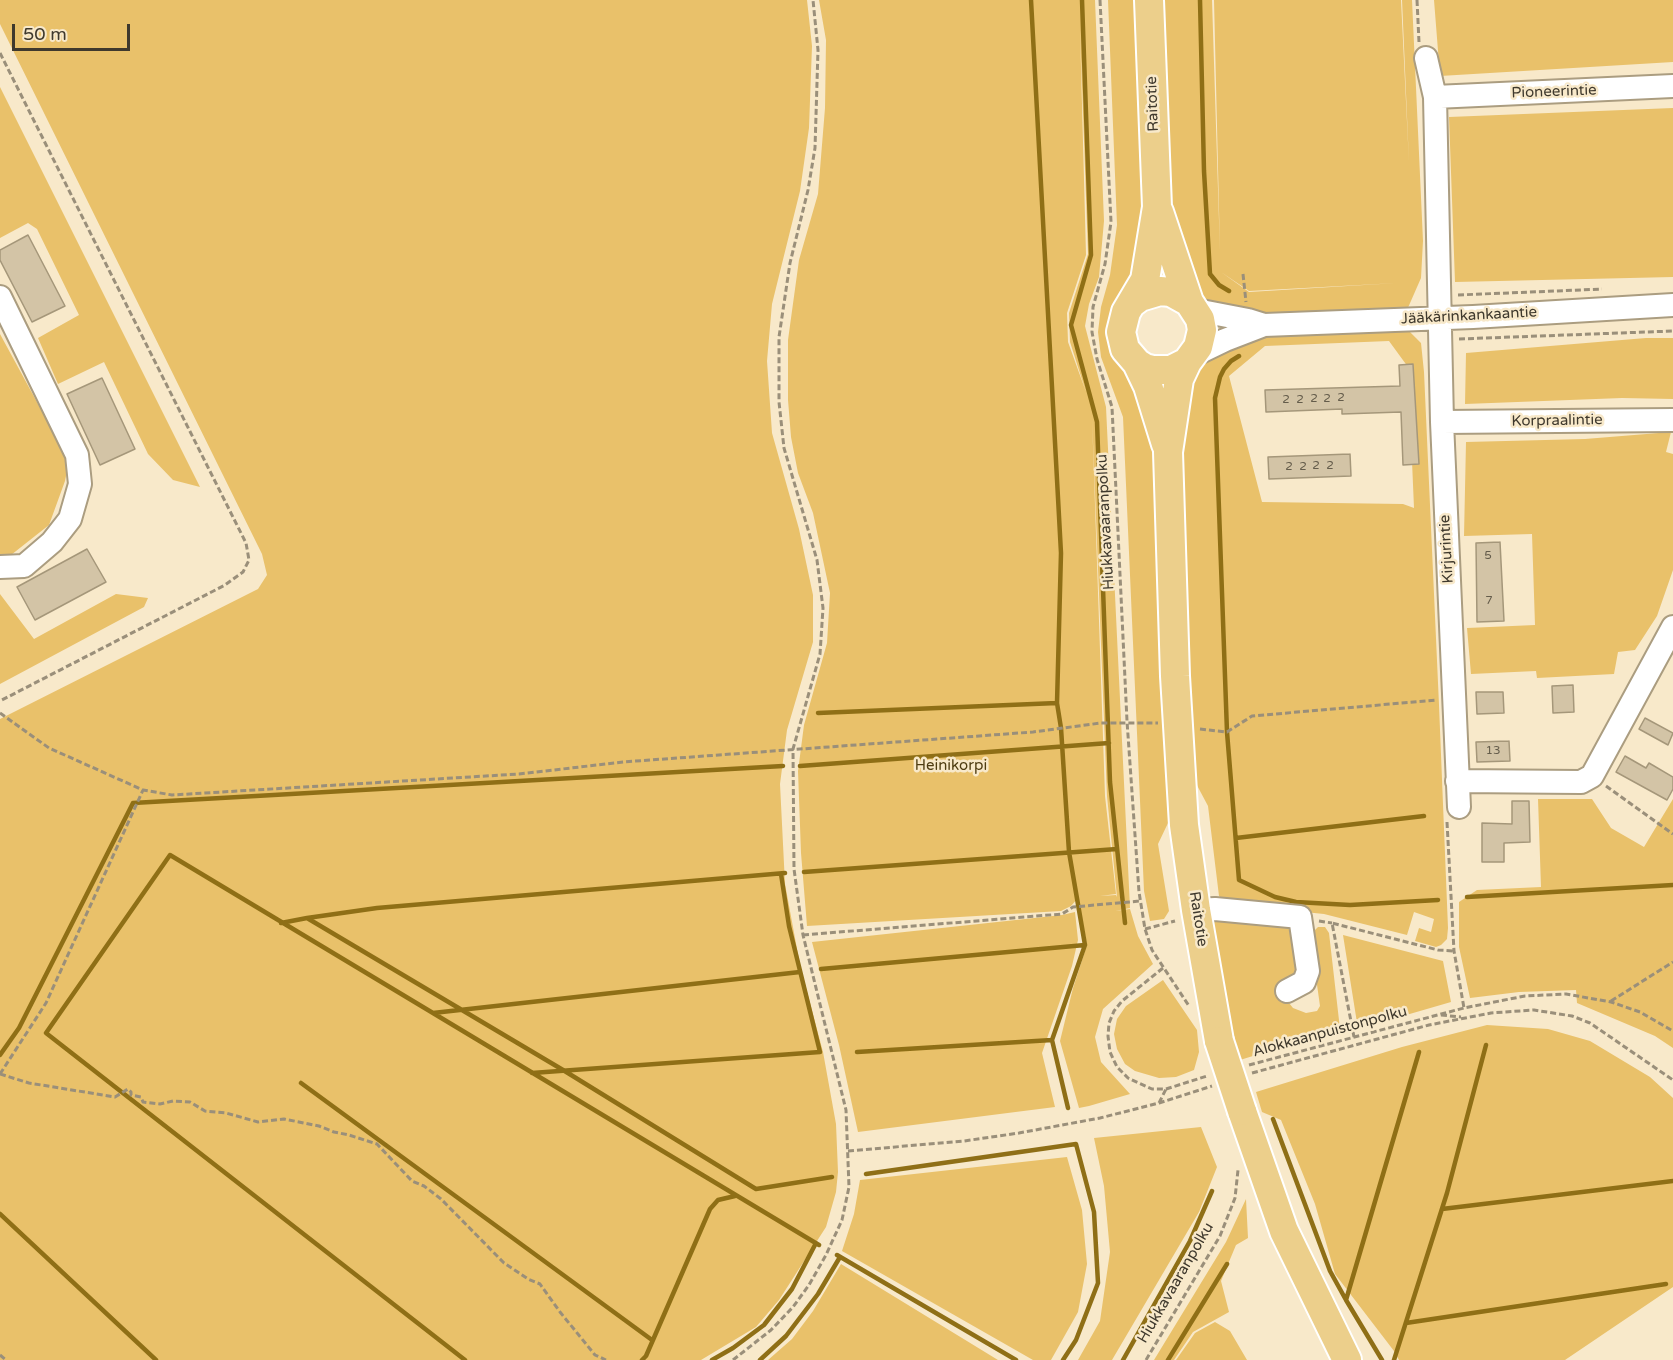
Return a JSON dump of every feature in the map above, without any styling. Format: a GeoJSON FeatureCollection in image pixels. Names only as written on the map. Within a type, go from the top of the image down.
{"type":"FeatureCollection","features":[{"type":"Feature","properties":{"kind":"main road","name":"Raitotie"},"geometry":{"type":"LineString","coordinates":[[1149,0],[1157,207],[1145,280],[1122,321],[1121,332],[1125,349],[1137,363],[1148,386],[1168,452]]}},
{"type":"Feature","properties":{"kind":"main road","name":"Raitotie"},"geometry":{"type":"LineString","coordinates":[[1157,207],[1202,330],[1201,339],[1179,379],[1168,452],[1175,676],[1184,825],[1185,915],[1219,1041],[1284,1231],[1347,1360]]}},
{"type":"Feature","properties":{"kind":"main road"},"geometry":{"type":"LineString","coordinates":[[1132,303],[1140,297],[1160,291],[1171,292],[1192,306]]}},
{"type":"Feature","properties":{"kind":"main road"},"geometry":{"type":"LineString","coordinates":[[1137,363],[1162,371],[1171,370],[1190,358]]}},
{"type":"Feature","properties":{"kind":"street"},"geometry":{"type":"LineString","coordinates":[[1426,58],[1435,97],[1439,329]]}},
{"type":"Feature","properties":{"kind":"street","name":"Pioneerintie"},"geometry":{"type":"LineString","coordinates":[[1435,97],[1673,86]]}},
{"type":"Feature","properties":{"kind":"street"},"geometry":{"type":"LineString","coordinates":[[0,297],[77,455],[80,484],[70,519],[52,542],[24,566],[0,567]]}},
{"type":"Feature","properties":{"kind":"street","name":"Jääkärinkankaantie"},"geometry":{"type":"LineString","coordinates":[[1192,306],[1264,326],[1439,329],[1673,305]]}},
{"type":"Feature","properties":{"kind":"street","name":"Jääkärinkankaantie"},"geometry":{"type":"LineString","coordinates":[[1190,358],[1225,340],[1264,326]]}},
{"type":"Feature","properties":{"kind":"street","name":"Kirjurintie"},"geometry":{"type":"LineString","coordinates":[[1439,329],[1458,807]]}},
{"type":"Feature","properties":{"kind":"street","name":"Korpraalintie"},"geometry":{"type":"LineString","coordinates":[[1442,422],[1673,420]]}},
{"type":"Feature","properties":{"kind":"street"},"geometry":{"type":"LineString","coordinates":[[1457,781],[1581,782],[1592,776],[1673,627]]}},
{"type":"Feature","properties":{"kind":"street"},"geometry":{"type":"LineString","coordinates":[[1185,915],[1215,909],[1300,916],[1308,971],[1304,982],[1287,991]]}},
{"type":"Feature","properties":{"kind":"path"},"geometry":{"type":"LineString","coordinates":[[733,1360],[771,1330],[793,1307],[809,1285],[842,1220],[849,1187],[846,1110],[803,936],[794,869],[793,749],[820,654],[823,608],[817,560],[784,448],[779,402],[779,338],[790,263],[808,190],[815,148],[818,50],[813,0]]}},
{"type":"Feature","properties":{"kind":"path","name":"Hiukkavaaranpolku"},"geometry":{"type":"LineString","coordinates":[[1100,0],[1112,222],[1105,264],[1093,307],[1092,332],[1097,359],[1112,407],[1127,722],[1140,901],[1145,929],[1152,950],[1190,1007]]}},
{"type":"Feature","properties":{"kind":"path"},"geometry":{"type":"LineString","coordinates":[[0,53],[246,543],[249,560],[243,572],[225,585],[0,701]]}},
{"type":"Feature","properties":{"kind":"path"},"geometry":{"type":"LineString","coordinates":[[1439,295],[1602,289]]}},
{"type":"Feature","properties":{"kind":"path"},"geometry":{"type":"LineString","coordinates":[[1439,329],[1673,331]]}},
{"type":"Feature","properties":{"kind":"path"},"geometry":{"type":"LineString","coordinates":[[1208,730],[1227,732],[1252,716],[1442,699]]}},
{"type":"Feature","properties":{"kind":"path"},"geometry":{"type":"LineString","coordinates":[[0,713],[49,748],[143,790],[172,795],[496,776],[623,762],[1033,732],[1112,722]]}},
{"type":"Feature","properties":{"kind":"path"},"geometry":{"type":"LineString","coordinates":[[1592,776],[1673,834]]}},
{"type":"Feature","properties":{"kind":"path"},"geometry":{"type":"LineString","coordinates":[[143,790],[46,1003],[0,1074],[29,1083],[117,1096],[128,1089],[131,1095],[141,1097],[143,1102],[160,1104],[173,1101],[190,1102],[205,1112],[226,1113],[258,1122],[284,1119],[319,1126],[377,1144],[412,1181],[424,1185],[441,1199],[504,1263],[540,1284],[595,1355],[606,1360]]}},
{"type":"Feature","properties":{"kind":"path"},"geometry":{"type":"LineString","coordinates":[[803,936],[1062,914],[1073,907],[1140,901]]}},
{"type":"Feature","properties":{"kind":"path"},"geometry":{"type":"LineString","coordinates":[[1145,929],[1185,915]]}},
{"type":"Feature","properties":{"kind":"path"},"geometry":{"type":"LineString","coordinates":[[1354,1038],[1332,923],[1438,950],[1454,951]]}},
{"type":"Feature","properties":{"kind":"path"},"geometry":{"type":"LineString","coordinates":[[1452,926],[1464,1008]]}},
{"type":"Feature","properties":{"kind":"path"},"geometry":{"type":"LineString","coordinates":[[1611,1002],[1673,962]]}},
{"type":"Feature","properties":{"kind":"path"},"geometry":{"type":"LineString","coordinates":[[1163,969],[1118,1006],[1109,1023],[1110,1052],[1117,1067],[1128,1078],[1152,1089],[1166,1089],[1208,1076]]}},
{"type":"Feature","properties":{"kind":"path","name":"Alokkaanpuistonpolku"},"geometry":{"type":"LineString","coordinates":[[1242,1067],[1464,1008],[1536,996],[1566,994],[1611,1002],[1640,1012],[1673,1031]]}},
{"type":"Feature","properties":{"kind":"path"},"geometry":{"type":"LineString","coordinates":[[1250,1074],[1429,1025],[1491,1013],[1534,1010],[1572,1016],[1590,1023],[1673,1080]]}},
{"type":"Feature","properties":{"kind":"path"},"geometry":{"type":"LineString","coordinates":[[1439,1015],[1466,1017]]}},
{"type":"Feature","properties":{"kind":"path"},"geometry":{"type":"LineString","coordinates":[[849,1151],[964,1141],[1019,1133],[1100,1118],[1216,1085]]}},
{"type":"Feature","properties":{"kind":"path"},"geometry":{"type":"LineString","coordinates":[[1159,1103],[1166,1089]]}},
{"type":"Feature","properties":{"kind":"path","name":"Hiukkavaaranpolku"},"geometry":{"type":"LineString","coordinates":[[1146,1360],[1220,1236],[1235,1198],[1238,1168]]}},
{"type":"Feature","properties":{"kind":"path"},"geometry":{"type":"LineString","coordinates":[[0,1355],[6,1360]]}},
{"type":"Feature","properties":{"kind":"green space"},"geometry":{"type":"Polygon","coordinates":[[[0,0],[807,0],[812,46],[809,128],[800,191],[772,304],[767,361],[772,433],[799,529],[813,595],[813,642],[787,730],[780,784],[785,884],[800,965],[823,1052],[836,1124],[838,1172],[836,1192],[826,1227],[779,1300],[756,1327],[701,1360],[0,1360],[0,719],[258,589],[267,575],[262,554],[0,24],[0,0]]]}},
{"type":"Feature","properties":{"kind":"green space","name":"Heinikorpi"},"geometry":{"type":"Polygon","coordinates":[[[819,0],[1095,0],[1104,221],[1099,277],[1089,304],[1085,326],[1106,407],[1130,908],[1115,911],[1130,909],[1138,936],[1153,964],[1103,1009],[1095,1037],[1101,1062],[1130,1094],[1089,1106],[1079,1108],[1060,1041],[1073,988],[1087,945],[1078,898],[1071,906],[1061,911],[807,926],[798,771],[804,725],[827,643],[830,593],[813,513],[798,473],[791,437],[788,400],[788,340],[799,260],[818,194],[825,108],[826,40],[819,0]],[[1080,29],[1086,255],[1067,313],[1068,342],[1086,392],[1070,342],[1069,313],[1088,254],[1080,29]],[[1092,417],[1105,796],[1116,894],[1100,896],[1116,895],[1117,897],[1107,796],[1092,417]]]}},
{"type":"Feature","properties":{"kind":"green space"},"geometry":{"type":"Polygon","coordinates":[[[1108,0],[1141,0],[1148,194],[1125,361],[1157,450],[1172,801],[1168,823],[1158,844],[1169,911],[1164,919],[1150,921],[1144,891],[1123,417],[1101,357],[1098,332],[1101,307],[1110,275],[1117,225],[1108,0]]]}},
{"type":"Feature","properties":{"kind":"green space"},"geometry":{"type":"Polygon","coordinates":[[[1161,0],[1212,0],[1220,252],[1214,0],[1401,0],[1409,163],[1402,0],[1412,0],[1423,241],[1421,278],[1407,310],[1264,315],[1204,301],[1173,231],[1167,167],[1161,0]],[[1221,272],[1249,292],[1397,283],[1249,291],[1221,272]]]}},
{"type":"Feature","properties":{"kind":"green space"},"geometry":{"type":"Polygon","coordinates":[[[1434,0],[1673,0],[1673,62],[1440,76],[1434,0]]]}},
{"type":"Feature","properties":{"kind":"green space"},"geometry":{"type":"Polygon","coordinates":[[[0,87],[200,487],[173,480],[148,454],[104,362],[58,384],[38,338],[79,315],[37,229],[28,223],[0,238],[0,87]]]}},
{"type":"Feature","properties":{"kind":"green space"},"geometry":{"type":"Polygon","coordinates":[[[1673,108],[1673,277],[1455,282],[1449,117],[1673,108]]]}},
{"type":"Feature","properties":{"kind":"green space"},"geometry":{"type":"Polygon","coordinates":[[[1409,331],[1421,343],[1448,928],[1447,939],[1436,947],[1415,941],[1419,928],[1431,932],[1434,919],[1414,912],[1407,935],[1324,914],[1226,904],[1219,896],[1208,806],[1191,774],[1180,428],[1195,369],[1231,345],[1267,336],[1409,331]],[[1389,341],[1265,346],[1229,376],[1262,502],[1403,504],[1414,508],[1408,367],[1389,341]]]}},
{"type":"Feature","properties":{"kind":"green space"},"geometry":{"type":"Polygon","coordinates":[[[0,334],[69,461],[65,481],[49,525],[11,555],[0,557],[0,334]]]}},
{"type":"Feature","properties":{"kind":"green space"},"geometry":{"type":"Polygon","coordinates":[[[1646,338],[1673,338],[1673,399],[1622,398],[1465,404],[1466,353],[1646,338]]]}},
{"type":"Feature","properties":{"kind":"green space"},"geometry":{"type":"Polygon","coordinates":[[[1671,432],[1666,452],[1673,454],[1673,570],[1657,616],[1635,650],[1618,652],[1614,674],[1537,678],[1536,671],[1471,674],[1467,628],[1535,625],[1532,534],[1464,536],[1466,442],[1585,439],[1671,432]]]}},
{"type":"Feature","properties":{"kind":"green space"},"geometry":{"type":"Polygon","coordinates":[[[0,594],[34,639],[116,594],[148,598],[144,607],[0,684],[0,594]]]}},
{"type":"Feature","properties":{"kind":"green space"},"geometry":{"type":"Polygon","coordinates":[[[1538,799],[1592,799],[1611,828],[1644,847],[1673,799],[1673,1048],[1655,1036],[1577,1003],[1576,990],[1519,992],[1470,998],[1459,947],[1459,902],[1477,890],[1541,887],[1538,799]]]}},
{"type":"Feature","properties":{"kind":"green space"},"geometry":{"type":"Polygon","coordinates":[[[1075,912],[1078,940],[1072,966],[1042,1053],[1055,1107],[858,1132],[839,1045],[812,942],[1075,912]]]}},
{"type":"Feature","properties":{"kind":"green space"},"geometry":{"type":"Polygon","coordinates":[[[1218,917],[1287,921],[1297,937],[1299,973],[1278,984],[1277,988],[1293,1008],[1306,1013],[1317,1011],[1320,1006],[1310,935],[1318,927],[1325,927],[1329,933],[1340,1029],[1240,1060],[1233,1039],[1213,922],[1218,917]]]}},
{"type":"Feature","properties":{"kind":"green space"},"geometry":{"type":"Polygon","coordinates":[[[1343,935],[1443,961],[1451,1002],[1358,1029],[1343,935]]]}},
{"type":"Feature","properties":{"kind":"green space"},"geometry":{"type":"Polygon","coordinates":[[[1163,980],[1197,1030],[1199,1052],[1194,1070],[1176,1077],[1159,1078],[1135,1071],[1125,1064],[1117,1049],[1114,1034],[1117,1019],[1126,1006],[1163,980]]]}},
{"type":"Feature","properties":{"kind":"green space"},"geometry":{"type":"Polygon","coordinates":[[[1487,1025],[1548,1029],[1590,1041],[1650,1077],[1673,1098],[1673,1287],[1565,1360],[1399,1360],[1335,1274],[1315,1204],[1281,1120],[1262,1112],[1256,1092],[1402,1047],[1487,1025]]]}},
{"type":"Feature","properties":{"kind":"green space"},"geometry":{"type":"Polygon","coordinates":[[[1201,1127],[1217,1167],[1199,1212],[1112,1360],[1078,1360],[1100,1321],[1110,1252],[1104,1186],[1094,1138],[1201,1127]]]}},
{"type":"Feature","properties":{"kind":"green space"},"geometry":{"type":"Polygon","coordinates":[[[1067,1157],[1082,1210],[1087,1264],[1078,1312],[1051,1360],[1033,1360],[842,1251],[854,1214],[860,1180],[1067,1157]]]}},
{"type":"Feature","properties":{"kind":"green space"},"geometry":{"type":"Polygon","coordinates":[[[1246,1199],[1248,1238],[1236,1245],[1221,1281],[1229,1312],[1193,1332],[1174,1360],[1154,1360],[1226,1242],[1246,1199]]]}},
{"type":"Feature","properties":{"kind":"green space"},"geometry":{"type":"Polygon","coordinates":[[[841,1264],[998,1360],[768,1360],[792,1339],[813,1311],[841,1264]]]}},
{"type":"Feature","properties":{"kind":"green space"},"geometry":{"type":"Polygon","coordinates":[[[1215,1322],[1230,1331],[1247,1360],[1176,1360],[1195,1333],[1215,1322]]]}},
{"type":"Feature","properties":{"kind":"building"},"geometry":{"type":"Polygon","coordinates":[[[28,235],[65,306],[32,322],[0,260],[0,250],[28,235]]]}},
{"type":"Feature","properties":{"kind":"building"},"geometry":{"type":"Polygon","coordinates":[[[1413,364],[1419,464],[1403,465],[1401,412],[1342,414],[1342,409],[1266,412],[1265,390],[1400,386],[1399,365],[1413,364]]]}},
{"type":"Feature","properties":{"kind":"building"},"geometry":{"type":"Polygon","coordinates":[[[102,378],[135,449],[100,465],[67,394],[102,378]]]}},
{"type":"Feature","properties":{"kind":"building"},"geometry":{"type":"Polygon","coordinates":[[[1350,454],[1351,476],[1269,479],[1268,457],[1350,454]]]}},
{"type":"Feature","properties":{"kind":"building"},"geometry":{"type":"Polygon","coordinates":[[[1500,542],[1504,621],[1477,622],[1476,543],[1500,542]]]}},
{"type":"Feature","properties":{"kind":"building"},"geometry":{"type":"Polygon","coordinates":[[[87,549],[106,582],[35,620],[17,587],[87,549]]]}},
{"type":"Feature","properties":{"kind":"building"},"geometry":{"type":"Polygon","coordinates":[[[1573,685],[1574,712],[1553,713],[1552,686],[1573,685]]]}},
{"type":"Feature","properties":{"kind":"building"},"geometry":{"type":"Polygon","coordinates":[[[1476,692],[1503,692],[1504,713],[1477,714],[1476,692]]]}},
{"type":"Feature","properties":{"kind":"building"},"geometry":{"type":"Polygon","coordinates":[[[1645,718],[1673,733],[1668,745],[1639,729],[1645,718]]]}},
{"type":"Feature","properties":{"kind":"building"},"geometry":{"type":"Polygon","coordinates":[[[1509,741],[1510,761],[1477,762],[1476,742],[1509,741]]]}},
{"type":"Feature","properties":{"kind":"building"},"geometry":{"type":"Polygon","coordinates":[[[1625,756],[1646,768],[1649,763],[1673,777],[1673,789],[1667,800],[1616,772],[1625,756]]]}},
{"type":"Feature","properties":{"kind":"building"},"geometry":{"type":"Polygon","coordinates":[[[1512,801],[1529,801],[1530,842],[1504,843],[1504,862],[1482,862],[1482,823],[1512,824],[1512,801]]]}},
{"type":"Feature","properties":{"kind":"waterway"},"geometry":{"type":"LineString","coordinates":[[1031,0],[1061,553],[1057,703],[1061,728],[1069,852],[1085,945],[1052,1040],[1068,1108]]}},
{"type":"Feature","properties":{"kind":"waterway"},"geometry":{"type":"LineString","coordinates":[[1082,0],[1091,255],[1071,325],[1097,422],[1110,782],[1125,923]]}},
{"type":"Feature","properties":{"kind":"waterway"},"geometry":{"type":"LineString","coordinates":[[1200,0],[1204,171],[1210,274],[1219,285],[1229,291]]}},
{"type":"Feature","properties":{"kind":"waterway"},"geometry":{"type":"LineString","coordinates":[[1239,356],[1224,369],[1215,398],[1227,732],[1239,880],[1275,897],[1296,902],[1350,905],[1438,900]]}},
{"type":"Feature","properties":{"kind":"waterway"},"geometry":{"type":"LineString","coordinates":[[818,713],[1057,703]]}},
{"type":"Feature","properties":{"kind":"waterway"},"geometry":{"type":"LineString","coordinates":[[800,766],[1109,743]]}},
{"type":"Feature","properties":{"kind":"waterway"},"geometry":{"type":"LineString","coordinates":[[0,1055],[19,1028],[133,803],[783,766]]}},
{"type":"Feature","properties":{"kind":"waterway"},"geometry":{"type":"LineString","coordinates":[[1236,838],[1424,816]]}},
{"type":"Feature","properties":{"kind":"waterway"},"geometry":{"type":"LineString","coordinates":[[804,872],[1117,849]]}},
{"type":"Feature","properties":{"kind":"waterway"},"geometry":{"type":"LineString","coordinates":[[465,1360],[46,1033],[170,855],[819,1245]]}},
{"type":"Feature","properties":{"kind":"waterway"},"geometry":{"type":"LineString","coordinates":[[281,923],[377,908],[785,873]]}},
{"type":"Feature","properties":{"kind":"waterway"},"geometry":{"type":"LineString","coordinates":[[532,1073],[820,1052],[789,926],[781,874]]}},
{"type":"Feature","properties":{"kind":"waterway"},"geometry":{"type":"LineString","coordinates":[[1467,897],[1673,885]]}},
{"type":"Feature","properties":{"kind":"waterway"},"geometry":{"type":"LineString","coordinates":[[307,918],[563,1070],[756,1189],[832,1177]]}},
{"type":"Feature","properties":{"kind":"waterway"},"geometry":{"type":"LineString","coordinates":[[821,969],[1085,945]]}},
{"type":"Feature","properties":{"kind":"waterway"},"geometry":{"type":"LineString","coordinates":[[433,1013],[800,972]]}},
{"type":"Feature","properties":{"kind":"waterway"},"geometry":{"type":"LineString","coordinates":[[857,1052],[1052,1040]]}},
{"type":"Feature","properties":{"kind":"waterway"},"geometry":{"type":"LineString","coordinates":[[1394,1360],[1447,1193],[1486,1045]]}},
{"type":"Feature","properties":{"kind":"waterway"},"geometry":{"type":"LineString","coordinates":[[1382,1360],[1346,1300],[1419,1052]]}},
{"type":"Feature","properties":{"kind":"waterway"},"geometry":{"type":"LineString","coordinates":[[301,1083],[652,1340]]}},
{"type":"Feature","properties":{"kind":"waterway"},"geometry":{"type":"LineString","coordinates":[[1273,1119],[1330,1271],[1346,1300]]}},
{"type":"Feature","properties":{"kind":"waterway"},"geometry":{"type":"LineString","coordinates":[[866,1174],[1076,1144],[1094,1212],[1098,1283],[1076,1340],[1063,1360]]}},
{"type":"Feature","properties":{"kind":"waterway"},"geometry":{"type":"LineString","coordinates":[[1442,1209],[1673,1181]]}},
{"type":"Feature","properties":{"kind":"waterway"},"geometry":{"type":"LineString","coordinates":[[1123,1360],[1190,1241],[1212,1191]]}},
{"type":"Feature","properties":{"kind":"waterway"},"geometry":{"type":"LineString","coordinates":[[642,1360],[646,1356],[710,1209],[718,1200],[735,1196]]}},
{"type":"Feature","properties":{"kind":"waterway"},"geometry":{"type":"LineString","coordinates":[[0,1214],[156,1360]]}},
{"type":"Feature","properties":{"kind":"waterway"},"geometry":{"type":"LineString","coordinates":[[712,1360],[764,1325],[792,1289],[816,1243]]}},
{"type":"Feature","properties":{"kind":"waterway"},"geometry":{"type":"LineString","coordinates":[[837,1255],[1016,1360]]}},
{"type":"Feature","properties":{"kind":"waterway"},"geometry":{"type":"LineString","coordinates":[[760,1360],[786,1336],[818,1294],[840,1257]]}},
{"type":"Feature","properties":{"kind":"waterway"},"geometry":{"type":"LineString","coordinates":[[1168,1360],[1227,1264]]}},
{"type":"Feature","properties":{"kind":"waterway"},"geometry":{"type":"LineString","coordinates":[[1406,1323],[1666,1284]]}}]}
